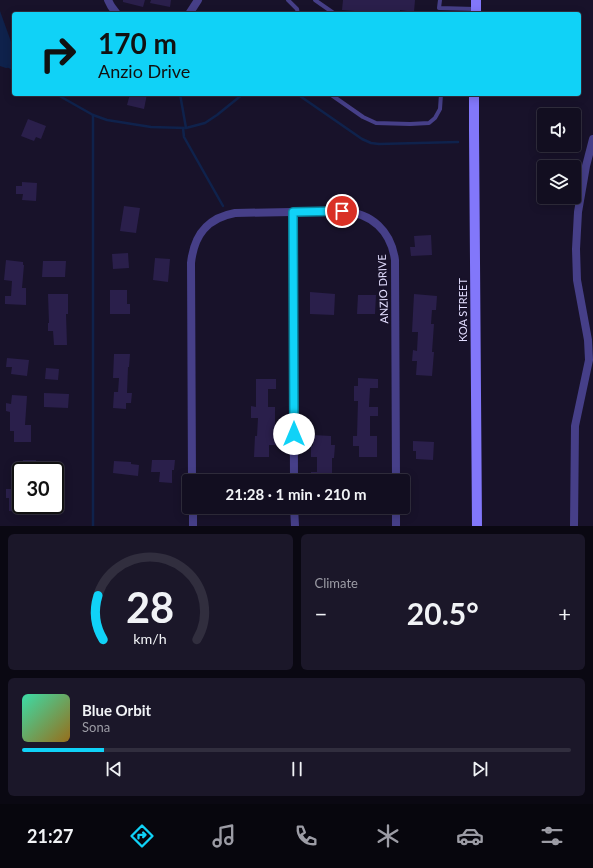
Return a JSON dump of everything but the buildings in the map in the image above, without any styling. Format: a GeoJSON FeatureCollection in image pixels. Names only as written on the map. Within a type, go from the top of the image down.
{"type":"FeatureCollection","features":[{"type":"Feature","properties":{"kind":"main road","name":"KOA STREET"},"geometry":{"type":"LineString","coordinates":[[474,96],[476,526]]}},
{"type":"Feature","properties":{"kind":"street"},"geometry":{"type":"LineString","coordinates":[[108,0],[116,12]]}},
{"type":"Feature","properties":{"kind":"street"},"geometry":{"type":"LineString","coordinates":[[190,12],[198,0]]}},
{"type":"Feature","properties":{"kind":"street"},"geometry":{"type":"LineString","coordinates":[[574,526],[575,426],[589,360],[588,340],[577,280],[576,249],[578,212],[586,166],[593,139]]}},
{"type":"Feature","properties":{"kind":"street","name":"ANZIO DRIVE"},"geometry":{"type":"LineString","coordinates":[[192,474],[191,263],[193,249],[200,234],[211,222],[223,216],[236,213],[342,211],[356,213],[368,218],[376,224],[384,232],[391,246],[394,260],[396,474]]}},
{"type":"Feature","properties":{"kind":"street"},"geometry":{"type":"LineString","coordinates":[[293,212],[294,474]]}},
{"type":"Feature","properties":{"kind":"street"},"geometry":{"type":"LineString","coordinates":[[193,514],[193,526]]}},
{"type":"Feature","properties":{"kind":"street"},"geometry":{"type":"LineString","coordinates":[[294,514],[294,526]]}},
{"type":"Feature","properties":{"kind":"street"},"geometry":{"type":"LineString","coordinates":[[396,514],[396,526]]}},
{"type":"Feature","properties":{"kind":"lane"},"geometry":{"type":"LineString","coordinates":[[288,0],[297,9],[298,12]]}},
{"type":"Feature","properties":{"kind":"lane"},"geometry":{"type":"LineString","coordinates":[[315,0],[332,12]]}},
{"type":"Feature","properties":{"kind":"lane"},"geometry":{"type":"LineString","coordinates":[[440,0],[439,8],[476,8]]}},
{"type":"Feature","properties":{"kind":"lane"},"geometry":{"type":"LineString","coordinates":[[333,96],[363,117],[376,123],[410,124],[429,123],[436,118],[440,109],[440,96]]}},
{"type":"Feature","properties":{"kind":"water"},"geometry":{"type":"Polygon","coordinates":[[[0,11],[12,44],[12,67],[6,68],[0,66],[0,11]]]}},
{"type":"Feature","properties":{"kind":"waterway"},"geometry":{"type":"LineString","coordinates":[[8,66],[12,69]]}},
{"type":"Feature","properties":{"kind":"waterway"},"geometry":{"type":"LineString","coordinates":[[60,96],[93,115],[107,120],[151,127],[186,128],[205,123],[241,96]]}},
{"type":"Feature","properties":{"kind":"waterway"},"geometry":{"type":"LineString","coordinates":[[180,96],[186,128]]}},
{"type":"Feature","properties":{"kind":"waterway"},"geometry":{"type":"LineString","coordinates":[[300,96],[362,139],[371,143],[458,142]]}},
{"type":"Feature","properties":{"kind":"waterway"},"geometry":{"type":"LineString","coordinates":[[93,115],[93,526]]}},
{"type":"Feature","properties":{"kind":"waterway"},"geometry":{"type":"LineString","coordinates":[[183,128],[184,137],[223,206]]}},
{"type":"Feature","properties":{"kind":"route"},"geometry":{"type":"LineString","coordinates":[[294,434],[293,212],[342,211]]}}]}
